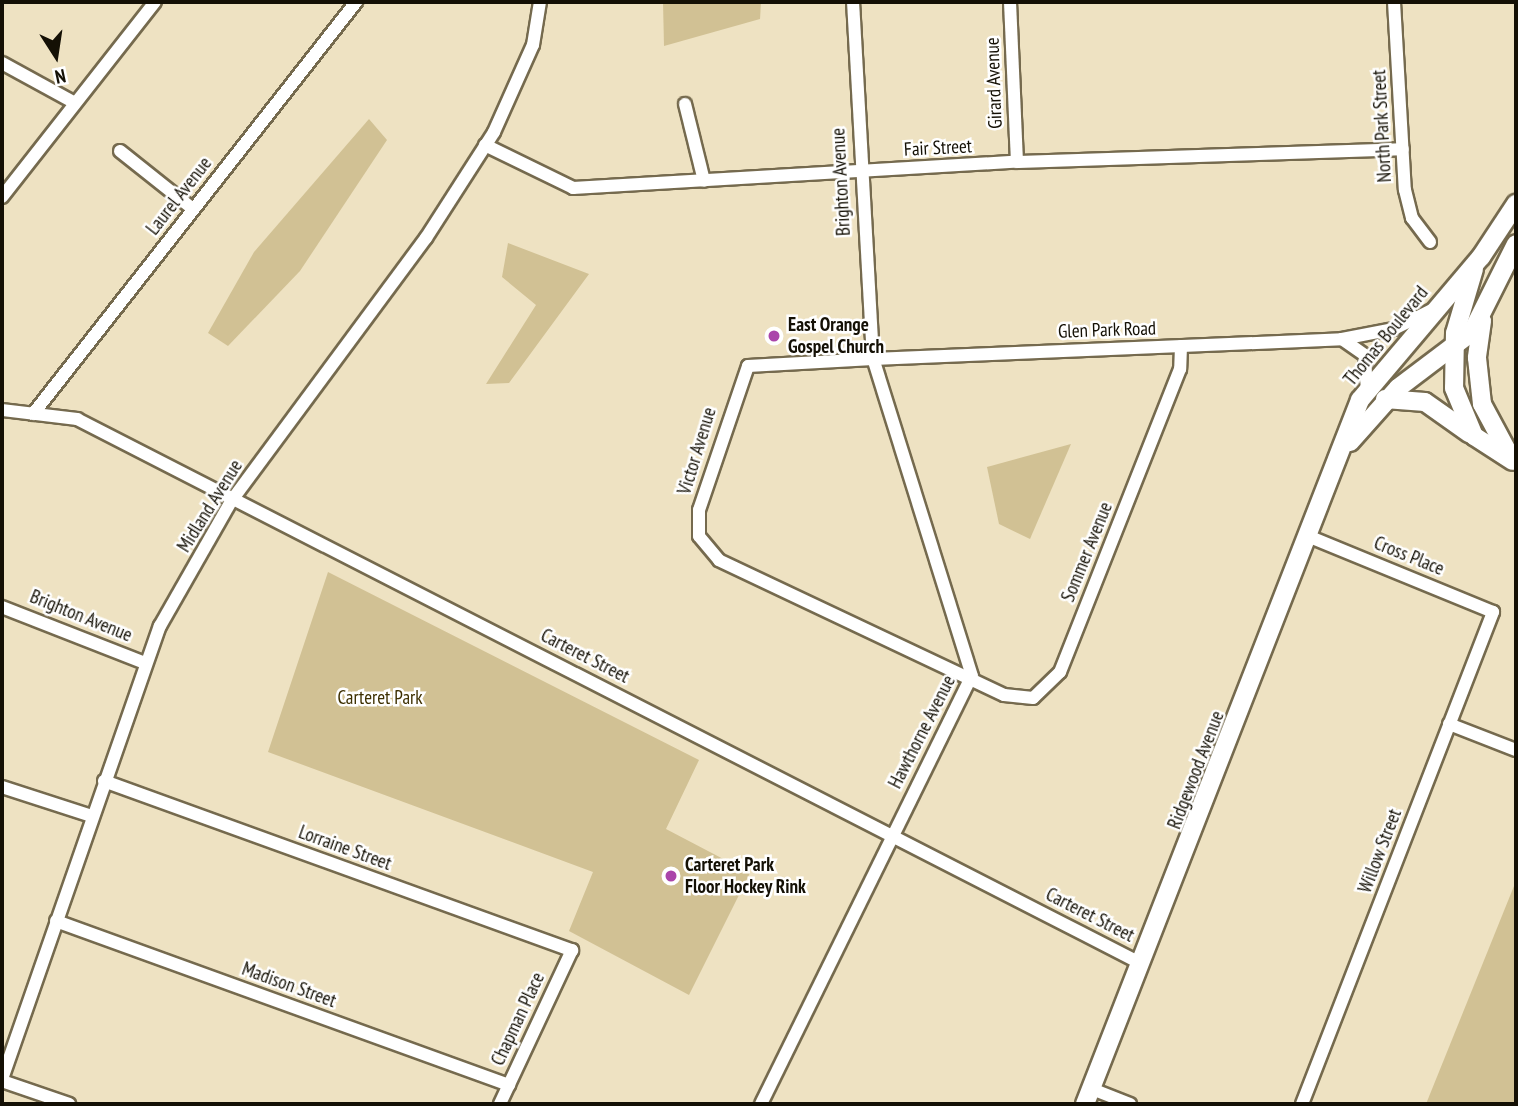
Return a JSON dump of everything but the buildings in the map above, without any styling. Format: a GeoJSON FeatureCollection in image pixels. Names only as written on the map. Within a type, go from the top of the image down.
{"type":"FeatureCollection","features":[{"type":"Feature","properties":{"kind":"street"},"geometry":{"type":"LineString","coordinates":[[2,197],[155,2]]}},
{"type":"Feature","properties":{"kind":"street","name":"Laurel Avenue"},"geometry":{"type":"LineString","coordinates":[[33,414],[356,2]]}},
{"type":"Feature","properties":{"kind":"street","name":"Midland Avenue"},"geometry":{"type":"LineString","coordinates":[[2,1080],[145,663],[232,500],[426,238],[485,145],[533,45],[540,2]]}},
{"type":"Feature","properties":{"kind":"street","name":"Brighton Avenue"},"geometry":{"type":"LineString","coordinates":[[853,2],[858,172],[873,359]]}},
{"type":"Feature","properties":{"kind":"street","name":"Girard Avenue"},"geometry":{"type":"LineString","coordinates":[[1010,2],[1017,162]]}},
{"type":"Feature","properties":{"kind":"street","name":"North Park Street"},"geometry":{"type":"LineString","coordinates":[[1394,2],[1407,203],[1430,242]]}},
{"type":"Feature","properties":{"kind":"street"},"geometry":{"type":"LineString","coordinates":[[2,64],[75,103]]}},
{"type":"Feature","properties":{"kind":"street"},"geometry":{"type":"LineString","coordinates":[[685,104],[704,181]]}},
{"type":"Feature","properties":{"kind":"street","name":"Fair Street"},"geometry":{"type":"LineString","coordinates":[[485,145],[573,188],[1017,162],[1402,149]]}},
{"type":"Feature","properties":{"kind":"street"},"geometry":{"type":"LineString","coordinates":[[120,151],[194,209]]}},
{"type":"Feature","properties":{"kind":"street","name":"Thomas Boulevard"},"geometry":{"type":"LineString","coordinates":[[1344,450],[1367,390],[1432,310],[1481,257],[1516,204]]}},
{"type":"Feature","properties":{"kind":"street","name":"Thomas Boulevard"},"geometry":{"type":"LineString","coordinates":[[1344,450],[1385,399],[1452,349],[1483,318],[1516,244]]}},
{"type":"Feature","properties":{"kind":"street"},"geometry":{"type":"LineString","coordinates":[[1480,442],[1457,400],[1452,349],[1481,257]]}},
{"type":"Feature","properties":{"kind":"street","name":"Glen Park Road"},"geometry":{"type":"LineString","coordinates":[[873,359],[1342,339],[1394,329],[1432,310]]}},
{"type":"Feature","properties":{"kind":"street"},"geometry":{"type":"LineString","coordinates":[[1483,318],[1477,358],[1482,404],[1515,462]]}},
{"type":"Feature","properties":{"kind":"street"},"geometry":{"type":"LineString","coordinates":[[1342,339],[1365,355],[1367,390]]}},
{"type":"Feature","properties":{"kind":"street","name":"Sommer Avenue"},"geometry":{"type":"LineString","coordinates":[[970,679],[1020,699],[1041,694],[1057,680],[1180,369],[1181,346]]}},
{"type":"Feature","properties":{"kind":"street","name":"Hawthorne Avenue"},"geometry":{"type":"LineString","coordinates":[[761,1104],[970,679],[873,359]]}},
{"type":"Feature","properties":{"kind":"street","name":"Victor Avenue"},"geometry":{"type":"LineString","coordinates":[[873,359],[748,366],[741,372],[699,510],[699,536],[719,560],[970,679]]}},
{"type":"Feature","properties":{"kind":"street"},"geometry":{"type":"LineString","coordinates":[[1385,399],[1425,402],[1480,442],[1515,462]]}},
{"type":"Feature","properties":{"kind":"street","name":"Carteret Street"},"geometry":{"type":"LineString","coordinates":[[2,410],[77,419],[1142,964]]}},
{"type":"Feature","properties":{"kind":"street","name":"Ridgewood Avenue"},"geometry":{"type":"LineString","coordinates":[[1089,1097],[1344,450]]}},
{"type":"Feature","properties":{"kind":"street","name":"Cross Place"},"geometry":{"type":"LineString","coordinates":[[1310,537],[1493,612]]}},
{"type":"Feature","properties":{"kind":"street","name":"Brighton Avenue"},"geometry":{"type":"LineString","coordinates":[[2,607],[145,663]]}},
{"type":"Feature","properties":{"kind":"street","name":"Willow Street"},"geometry":{"type":"LineString","coordinates":[[1302,1104],[1493,612]]}},
{"type":"Feature","properties":{"kind":"street"},"geometry":{"type":"LineString","coordinates":[[1449,724],[1516,750]]}},
{"type":"Feature","properties":{"kind":"street","name":"Lorraine Street"},"geometry":{"type":"LineString","coordinates":[[104,781],[572,950]]}},
{"type":"Feature","properties":{"kind":"street"},"geometry":{"type":"LineString","coordinates":[[2,787],[92,816]]}},
{"type":"Feature","properties":{"kind":"street","name":"Madison Street"},"geometry":{"type":"LineString","coordinates":[[56,921],[509,1085]]}},
{"type":"Feature","properties":{"kind":"street","name":"Chapman Place"},"geometry":{"type":"LineString","coordinates":[[500,1104],[572,950]]}},
{"type":"Feature","properties":{"kind":"street"},"geometry":{"type":"LineString","coordinates":[[2,1080],[69,1104]]}},
{"type":"Feature","properties":{"kind":"street"},"geometry":{"type":"LineString","coordinates":[[1089,1097],[1130,1104]]}},
{"type":"Feature","properties":{"kind":"green space"},"geometry":{"type":"Polygon","coordinates":[[[663,2],[761,2],[760,19],[664,46],[663,2]]]}},
{"type":"Feature","properties":{"kind":"green space"},"geometry":{"type":"Polygon","coordinates":[[[369,119],[387,140],[300,271],[228,346],[208,333],[254,252],[369,119]]]}},
{"type":"Feature","properties":{"kind":"green space"},"geometry":{"type":"Polygon","coordinates":[[[508,243],[589,274],[509,383],[486,384],[536,305],[502,277],[508,243]]]}},
{"type":"Feature","properties":{"kind":"green space"},"geometry":{"type":"Polygon","coordinates":[[[1071,444],[1030,539],[999,524],[987,467],[1071,444]]]}},
{"type":"Feature","properties":{"kind":"green space","name":"Carteret Park"},"geometry":{"type":"Polygon","coordinates":[[[328,572],[699,760],[666,829],[750,873],[689,995],[569,931],[593,872],[268,752],[328,572]]]}},
{"type":"Feature","properties":{"kind":"green space"},"geometry":{"type":"Polygon","coordinates":[[[1514,886],[1516,1104],[1426,1104],[1514,886]]]}},
{"type":"Feature","properties":{"kind":"place","name":"East Orange Gospel Church"},"geometry":{"type":"Point","coordinates":[774,336]}},
{"type":"Feature","properties":{"kind":"place","name":"Carteret Park Floor Hockey Rink"},"geometry":{"type":"Point","coordinates":[671,876]}}]}
